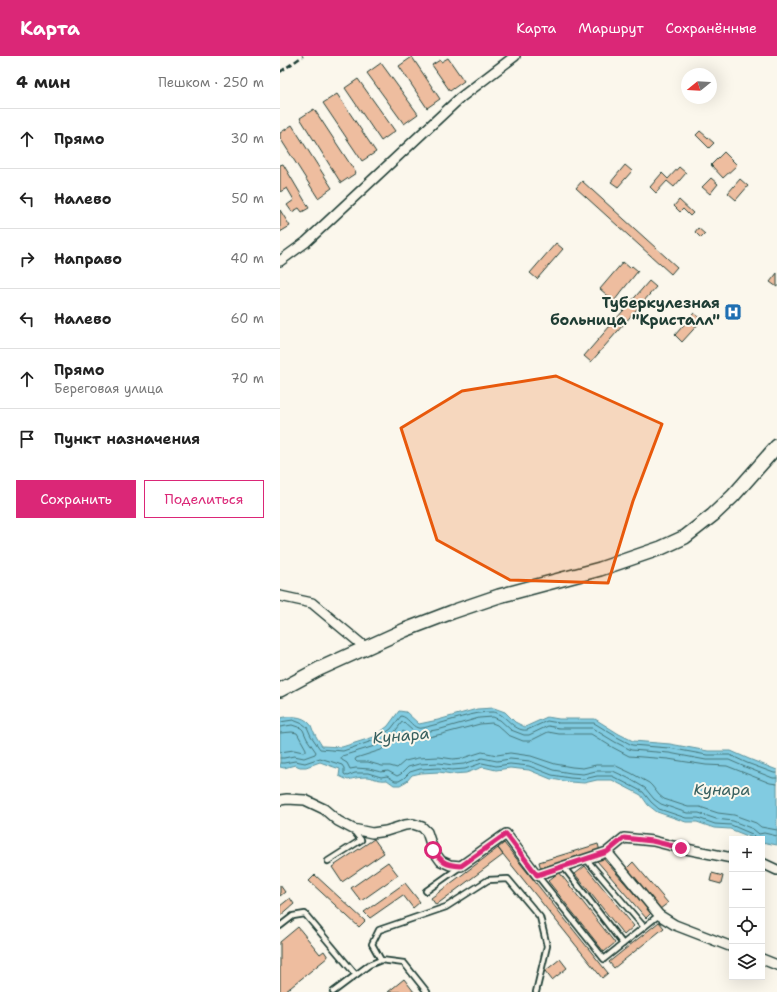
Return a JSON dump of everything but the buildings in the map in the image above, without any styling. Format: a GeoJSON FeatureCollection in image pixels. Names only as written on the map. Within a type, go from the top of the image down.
{"type":"FeatureCollection","features":[{"type":"Feature","properties":{"kind":"street"},"geometry":{"type":"LineString","coordinates":[[280,261],[306,242],[460,98],[515,56]]}},
{"type":"Feature","properties":{"kind":"street"},"geometry":{"type":"LineString","coordinates":[[280,690],[405,630],[452,612],[498,596],[600,569],[661,548],[685,537],[713,515],[733,496],[777,446]]}},
{"type":"Feature","properties":{"kind":"street"},"geometry":{"type":"LineString","coordinates":[[280,596],[312,603],[366,648]]}},
{"type":"Feature","properties":{"kind":"street"},"geometry":{"type":"LineString","coordinates":[[280,800],[305,800],[324,809],[338,821],[353,829],[372,833],[386,831],[404,825],[413,824],[422,827],[427,832],[433,850],[441,861],[450,865],[461,866],[506,834],[537,875],[607,852],[624,838],[652,841],[729,857]]}},
{"type":"Feature","properties":{"kind":"street"},"geometry":{"type":"LineString","coordinates":[[607,852],[659,915],[675,925],[729,946]]}},
{"type":"Feature","properties":{"kind":"street"},"geometry":{"type":"LineString","coordinates":[[765,865],[777,870]]}},
{"type":"Feature","properties":{"kind":"street"},"geometry":{"type":"LineString","coordinates":[[765,960],[777,965]]}},
{"type":"Feature","properties":{"kind":"lane"},"geometry":{"type":"LineString","coordinates":[[328,861],[361,840],[353,829]]}},
{"type":"Feature","properties":{"kind":"lane"},"geometry":{"type":"LineString","coordinates":[[586,859],[644,927]]}},
{"type":"Feature","properties":{"kind":"lane"},"geometry":{"type":"LineString","coordinates":[[426,891],[461,866]]}},
{"type":"Feature","properties":{"kind":"lane"},"geometry":{"type":"LineString","coordinates":[[563,866],[623,944]]}},
{"type":"Feature","properties":{"kind":"lane"},"geometry":{"type":"LineString","coordinates":[[537,875],[604,959],[659,915]]}},
{"type":"Feature","properties":{"kind":"lane"},"geometry":{"type":"LineString","coordinates":[[381,960],[372,944],[379,930],[446,907],[488,880],[508,879],[540,917],[547,946],[536,992]]}},
{"type":"Feature","properties":{"kind":"lane"},"geometry":{"type":"LineString","coordinates":[[280,926],[293,916],[305,914],[356,975]]}},
{"type":"Feature","properties":{"kind":"lane"},"geometry":{"type":"LineString","coordinates":[[333,992],[369,965],[381,960],[404,963],[427,992]]}},
{"type":"Feature","properties":{"kind":"highlighted area"},"geometry":{"type":"Polygon","coordinates":[[[556,376],[662,424],[633,501],[608,583],[510,580],[437,540],[401,428],[462,391],[556,376]]]}},
{"type":"Feature","properties":{"kind":"water","name":"Кунара"},"geometry":{"type":"Polygon","coordinates":[[[494,708],[505,712],[515,722],[525,727],[547,717],[559,719],[595,719],[633,741],[670,744],[708,751],[731,751],[777,770],[777,845],[765,843],[765,836],[748,836],[730,829],[714,828],[697,822],[686,822],[657,812],[648,805],[641,795],[612,780],[597,780],[584,783],[570,782],[551,779],[529,770],[510,768],[496,770],[483,767],[466,773],[421,773],[412,775],[407,781],[400,785],[394,785],[387,780],[367,777],[348,780],[339,776],[340,769],[320,762],[306,767],[295,765],[284,768],[280,767],[280,718],[292,717],[304,719],[311,725],[322,746],[342,747],[374,737],[388,726],[399,711],[406,712],[419,724],[477,709],[494,708]]]}},
{"type":"Feature","properties":{"kind":"railway"},"geometry":{"type":"LineString","coordinates":[[280,72],[303,56]]}},
{"type":"Feature","properties":{"kind":"place","name":"Туберкулезная больница \"Кристалл\""},"geometry":{"type":"Point","coordinates":[733,312]}},
{"type":"Feature","properties":{"kind":"route"},"geometry":{"type":"LineString","coordinates":[[433,850],[441,861],[450,865],[461,866],[506,834],[537,875],[607,852],[624,838],[652,841],[681,848]]}}]}
